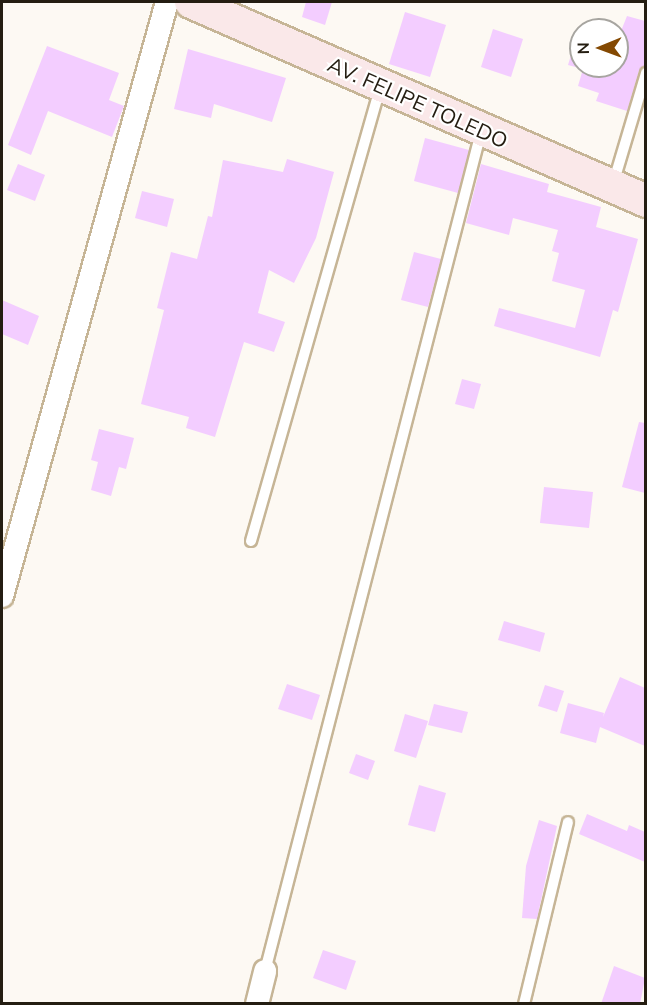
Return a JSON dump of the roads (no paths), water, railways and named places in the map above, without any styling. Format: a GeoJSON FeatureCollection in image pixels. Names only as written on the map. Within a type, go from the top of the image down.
{"type":"FeatureCollection","features":[{"type":"Feature","properties":{"kind":"main road","name":"AV. FELIPE TOLEDO"},"geometry":{"type":"LineString","coordinates":[[202,4],[645,201]]}},
{"type":"Feature","properties":{"kind":"street"},"geometry":{"type":"LineString","coordinates":[[2,596],[167,2]]}},
{"type":"Feature","properties":{"kind":"street"},"geometry":{"type":"LineString","coordinates":[[257,1004],[265,971]]}},
{"type":"Feature","properties":{"kind":"lane"},"geometry":{"type":"LineString","coordinates":[[613,187],[645,73]]}},
{"type":"Feature","properties":{"kind":"lane"},"geometry":{"type":"LineString","coordinates":[[250,541],[381,85]]}},
{"type":"Feature","properties":{"kind":"lane"},"geometry":{"type":"LineString","coordinates":[[265,971],[482,130]]}},
{"type":"Feature","properties":{"kind":"lane"},"geometry":{"type":"LineString","coordinates":[[524,1004],[567,822]]}}]}
